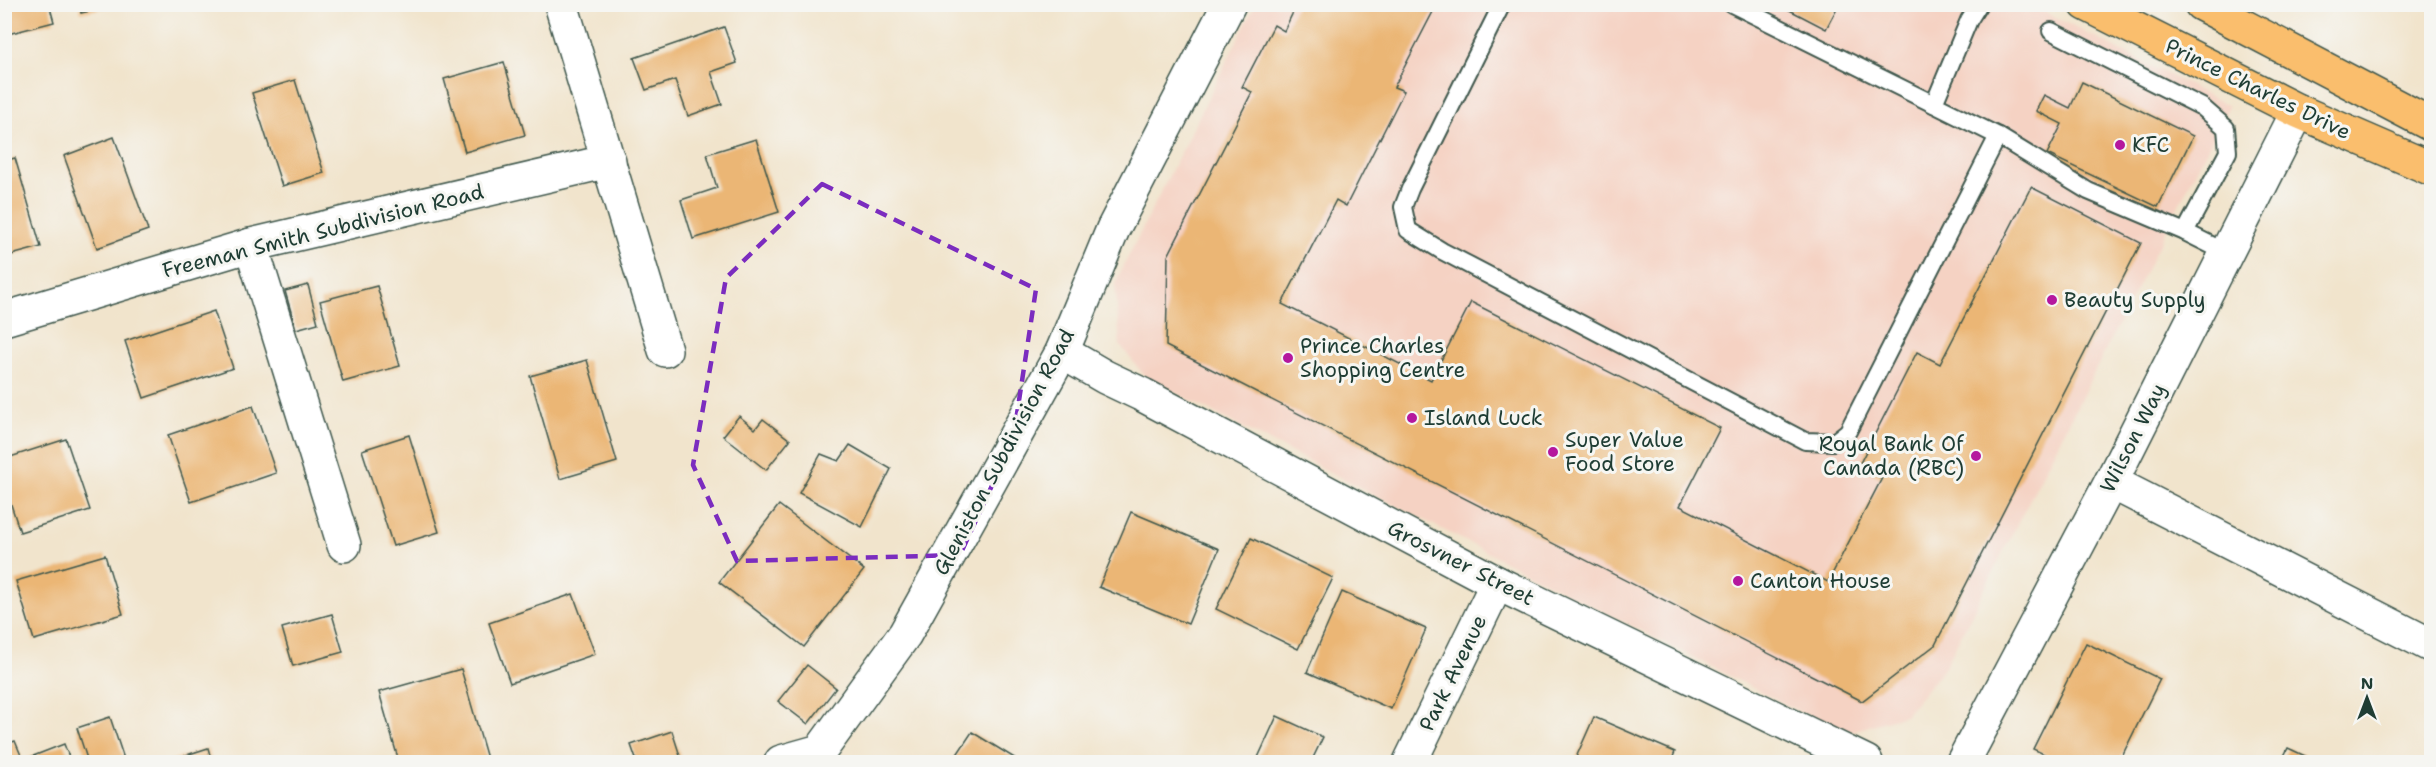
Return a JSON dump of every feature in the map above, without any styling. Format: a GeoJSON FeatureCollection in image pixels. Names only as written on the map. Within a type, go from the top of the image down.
{"type":"FeatureCollection","features":[{"type":"Feature","properties":{"kind":"highway","name":"Prince Charles Drive"},"geometry":{"type":"LineString","coordinates":[[2086,4],[2298,111],[2432,170]]}},
{"type":"Feature","properties":{"kind":"highway"},"geometry":{"type":"LineString","coordinates":[[2201,4],[2432,125]]}},
{"type":"Feature","properties":{"kind":"street"},"geometry":{"type":"LineString","coordinates":[[561,4],[665,350]]}},
{"type":"Feature","properties":{"kind":"street","name":"Gleniston Subdivision Road"},"geometry":{"type":"LineString","coordinates":[[781,762],[820,751],[905,634],[1062,352],[1113,229],[1229,4]]}},
{"type":"Feature","properties":{"kind":"street","name":"Wilson Way"},"geometry":{"type":"LineString","coordinates":[[1963,762],[2111,482],[2298,111]]}},
{"type":"Feature","properties":{"kind":"street","name":"Freeman Smith Subdivision Road"},"geometry":{"type":"LineString","coordinates":[[4,319],[251,245],[609,160]]}},
{"type":"Feature","properties":{"kind":"street"},"geometry":{"type":"LineString","coordinates":[[251,245],[344,545]]}},
{"type":"Feature","properties":{"kind":"street","name":"Grosvner Street"},"geometry":{"type":"LineString","coordinates":[[1062,352],[1105,377],[1497,583],[1866,762]]}},
{"type":"Feature","properties":{"kind":"street"},"geometry":{"type":"LineString","coordinates":[[2111,482],[2432,646]]}},
{"type":"Feature","properties":{"kind":"street","name":"Park Avenue"},"geometry":{"type":"LineString","coordinates":[[1410,762],[1497,583]]}},
{"type":"Feature","properties":{"kind":"lane"},"geometry":{"type":"LineString","coordinates":[[1502,4],[1410,189],[1403,207],[1408,230],[1442,251],[1805,441],[1834,442],[1848,431],[1998,136]]}},
{"type":"Feature","properties":{"kind":"lane"},"geometry":{"type":"LineString","coordinates":[[1732,4],[1998,136],[2088,191],[2185,232],[2227,254]]}},
{"type":"Feature","properties":{"kind":"lane"},"geometry":{"type":"LineString","coordinates":[[1934,104],[1978,4]]}},
{"type":"Feature","properties":{"kind":"lane"},"geometry":{"type":"LineString","coordinates":[[2051,31],[2202,107],[2226,128],[2228,152],[2185,232]]}},
{"type":"Feature","properties":{"kind":"highlighted area"},"geometry":{"type":"Polygon","coordinates":[[[822,184],[1036,289],[1013,440],[960,555],[737,561],[693,465],[726,278],[822,184]]]}},
{"type":"Feature","properties":{"kind":"shaded area"},"geometry":{"type":"Polygon","coordinates":[[[1255,5],[2031,5],[2229,106],[1945,667],[1905,715],[1843,734],[1146,378],[1120,345],[1115,283],[1255,5]]]}},
{"type":"Feature","properties":{"kind":"building"},"geometry":{"type":"Polygon","coordinates":[[[4,4],[49,4],[54,22],[4,35],[4,4]]]}},
{"type":"Feature","properties":{"kind":"building"},"geometry":{"type":"Polygon","coordinates":[[[79,4],[116,4],[116,5],[81,13],[79,4]]]}},
{"type":"Feature","properties":{"kind":"building","name":"Prince Charles Shopping Centre"},"geometry":{"type":"Polygon","coordinates":[[[1297,4],[1437,4],[1394,87],[1404,91],[1346,206],[1336,200],[1282,304],[1431,380],[1471,302],[1720,428],[1680,506],[1828,582],[1882,478],[1858,467],[1917,352],[1940,364],[2031,187],[2141,243],[1935,645],[1862,701],[1166,346],[1168,256],[1252,92],[1242,87],[1274,25],[1284,31],[1297,4]]]}},
{"type":"Feature","properties":{"kind":"building"},"geometry":{"type":"Polygon","coordinates":[[[1778,4],[1839,4],[1826,29],[1778,4]]]}},
{"type":"Feature","properties":{"kind":"building"},"geometry":{"type":"Polygon","coordinates":[[[724,27],[737,63],[711,72],[722,104],[688,116],[675,80],[646,90],[634,58],[724,27]]]}},
{"type":"Feature","properties":{"kind":"building"},"geometry":{"type":"Polygon","coordinates":[[[504,62],[525,135],[465,152],[444,79],[504,62]]]}},
{"type":"Feature","properties":{"kind":"building"},"geometry":{"type":"Polygon","coordinates":[[[295,80],[324,173],[282,186],[252,93],[295,80]]]}},
{"type":"Feature","properties":{"kind":"building","name":"KFC"},"geometry":{"type":"Polygon","coordinates":[[[2082,82],[2193,136],[2158,207],[2047,154],[2062,124],[2036,111],[2044,95],[2070,108],[2082,82]]]}},
{"type":"Feature","properties":{"kind":"building"},"geometry":{"type":"Polygon","coordinates":[[[114,137],[148,230],[97,248],[64,156],[114,137]]]}},
{"type":"Feature","properties":{"kind":"building"},"geometry":{"type":"Polygon","coordinates":[[[756,139],[779,212],[693,239],[681,200],[717,188],[707,154],[756,139]]]}},
{"type":"Feature","properties":{"kind":"building"},"geometry":{"type":"Polygon","coordinates":[[[15,158],[41,247],[4,257],[4,161],[15,158]]]}},
{"type":"Feature","properties":{"kind":"building"},"geometry":{"type":"Polygon","coordinates":[[[308,285],[318,323],[296,329],[285,291],[308,285]]]}},
{"type":"Feature","properties":{"kind":"building"},"geometry":{"type":"Polygon","coordinates":[[[377,286],[400,366],[343,382],[320,301],[377,286]]]}},
{"type":"Feature","properties":{"kind":"building"},"geometry":{"type":"Polygon","coordinates":[[[214,311],[233,368],[144,398],[125,341],[214,311]]]}},
{"type":"Feature","properties":{"kind":"building"},"geometry":{"type":"Polygon","coordinates":[[[587,360],[617,462],[560,479],[530,376],[587,360]]]}},
{"type":"Feature","properties":{"kind":"building"},"geometry":{"type":"Polygon","coordinates":[[[253,406],[276,473],[191,502],[168,435],[253,406]]]}},
{"type":"Feature","properties":{"kind":"building"},"geometry":{"type":"Polygon","coordinates":[[[739,416],[755,429],[763,419],[790,440],[766,470],[723,436],[739,416]]]}},
{"type":"Feature","properties":{"kind":"building"},"geometry":{"type":"Polygon","coordinates":[[[409,435],[439,532],[393,546],[362,450],[409,435]]]}},
{"type":"Feature","properties":{"kind":"building"},"geometry":{"type":"Polygon","coordinates":[[[66,439],[90,510],[20,532],[4,483],[4,459],[66,439]]]}},
{"type":"Feature","properties":{"kind":"building"},"geometry":{"type":"Polygon","coordinates":[[[850,445],[891,469],[862,527],[799,493],[821,454],[839,461],[850,445]]]}},
{"type":"Feature","properties":{"kind":"building"},"geometry":{"type":"Polygon","coordinates":[[[779,505],[864,570],[804,647],[719,582],[779,505]]]}},
{"type":"Feature","properties":{"kind":"building"},"geometry":{"type":"Polygon","coordinates":[[[1131,512],[1219,549],[1188,624],[1099,587],[1131,512]]]}},
{"type":"Feature","properties":{"kind":"building"},"geometry":{"type":"Polygon","coordinates":[[[1251,538],[1333,578],[1298,649],[1216,609],[1251,538]]]}},
{"type":"Feature","properties":{"kind":"building"},"geometry":{"type":"Polygon","coordinates":[[[105,555],[123,614],[34,640],[16,581],[105,555]]]}},
{"type":"Feature","properties":{"kind":"building"},"geometry":{"type":"Polygon","coordinates":[[[1342,592],[1426,629],[1391,709],[1307,672],[1342,592]]]}},
{"type":"Feature","properties":{"kind":"building"},"geometry":{"type":"Polygon","coordinates":[[[573,594],[595,654],[510,683],[489,623],[573,594]]]}},
{"type":"Feature","properties":{"kind":"building"},"geometry":{"type":"Polygon","coordinates":[[[332,614],[343,652],[293,666],[282,628],[332,614]]]}},
{"type":"Feature","properties":{"kind":"building"},"geometry":{"type":"Polygon","coordinates":[[[2086,643],[2160,679],[2119,762],[2061,762],[2033,749],[2086,643]]]}},
{"type":"Feature","properties":{"kind":"building"},"geometry":{"type":"Polygon","coordinates":[[[807,665],[836,688],[808,724],[778,701],[807,665]]]}},
{"type":"Feature","properties":{"kind":"building"},"geometry":{"type":"Polygon","coordinates":[[[461,669],[488,762],[399,762],[379,692],[461,669]]]}},
{"type":"Feature","properties":{"kind":"building"},"geometry":{"type":"Polygon","coordinates":[[[1277,716],[1323,737],[1311,762],[1256,762],[1277,716]]]}},
{"type":"Feature","properties":{"kind":"building"},"geometry":{"type":"Polygon","coordinates":[[[110,717],[125,762],[88,762],[77,728],[110,717]]]}},
{"type":"Feature","properties":{"kind":"building"},"geometry":{"type":"Polygon","coordinates":[[[1594,717],[1675,752],[1671,762],[1574,762],[1594,717]]]}},
{"type":"Feature","properties":{"kind":"building"},"geometry":{"type":"Polygon","coordinates":[[[672,731],[682,762],[637,762],[631,745],[672,731]]]}},
{"type":"Feature","properties":{"kind":"building"},"geometry":{"type":"Polygon","coordinates":[[[972,732],[1021,762],[952,762],[972,732]]]}},
{"type":"Feature","properties":{"kind":"building"},"geometry":{"type":"Polygon","coordinates":[[[15,741],[23,760],[64,744],[71,762],[4,762],[4,745],[15,741]]]}},
{"type":"Feature","properties":{"kind":"building"},"geometry":{"type":"Polygon","coordinates":[[[208,748],[212,762],[165,762],[208,748]]]}},
{"type":"Feature","properties":{"kind":"building"},"geometry":{"type":"Polygon","coordinates":[[[2288,748],[2318,762],[2281,762],[2288,748]]]}},
{"type":"Feature","properties":{"kind":"place","name":"KFC"},"geometry":{"type":"Point","coordinates":[2120,145]}},
{"type":"Feature","properties":{"kind":"place","name":"Beauty Supply"},"geometry":{"type":"Point","coordinates":[2052,300]}},
{"type":"Feature","properties":{"kind":"place","name":"Prince Charles Shopping Centre"},"geometry":{"type":"Point","coordinates":[1288,358]}},
{"type":"Feature","properties":{"kind":"place","name":"Island Luck"},"geometry":{"type":"Point","coordinates":[1412,418]}},
{"type":"Feature","properties":{"kind":"place","name":"Super Value Food Store"},"geometry":{"type":"Point","coordinates":[1553,452]}},
{"type":"Feature","properties":{"kind":"place","name":"Royal Bank Of Canada (RBC)"},"geometry":{"type":"Point","coordinates":[1976,456]}},
{"type":"Feature","properties":{"kind":"place","name":"Canton House"},"geometry":{"type":"Point","coordinates":[1738,581]}}]}
